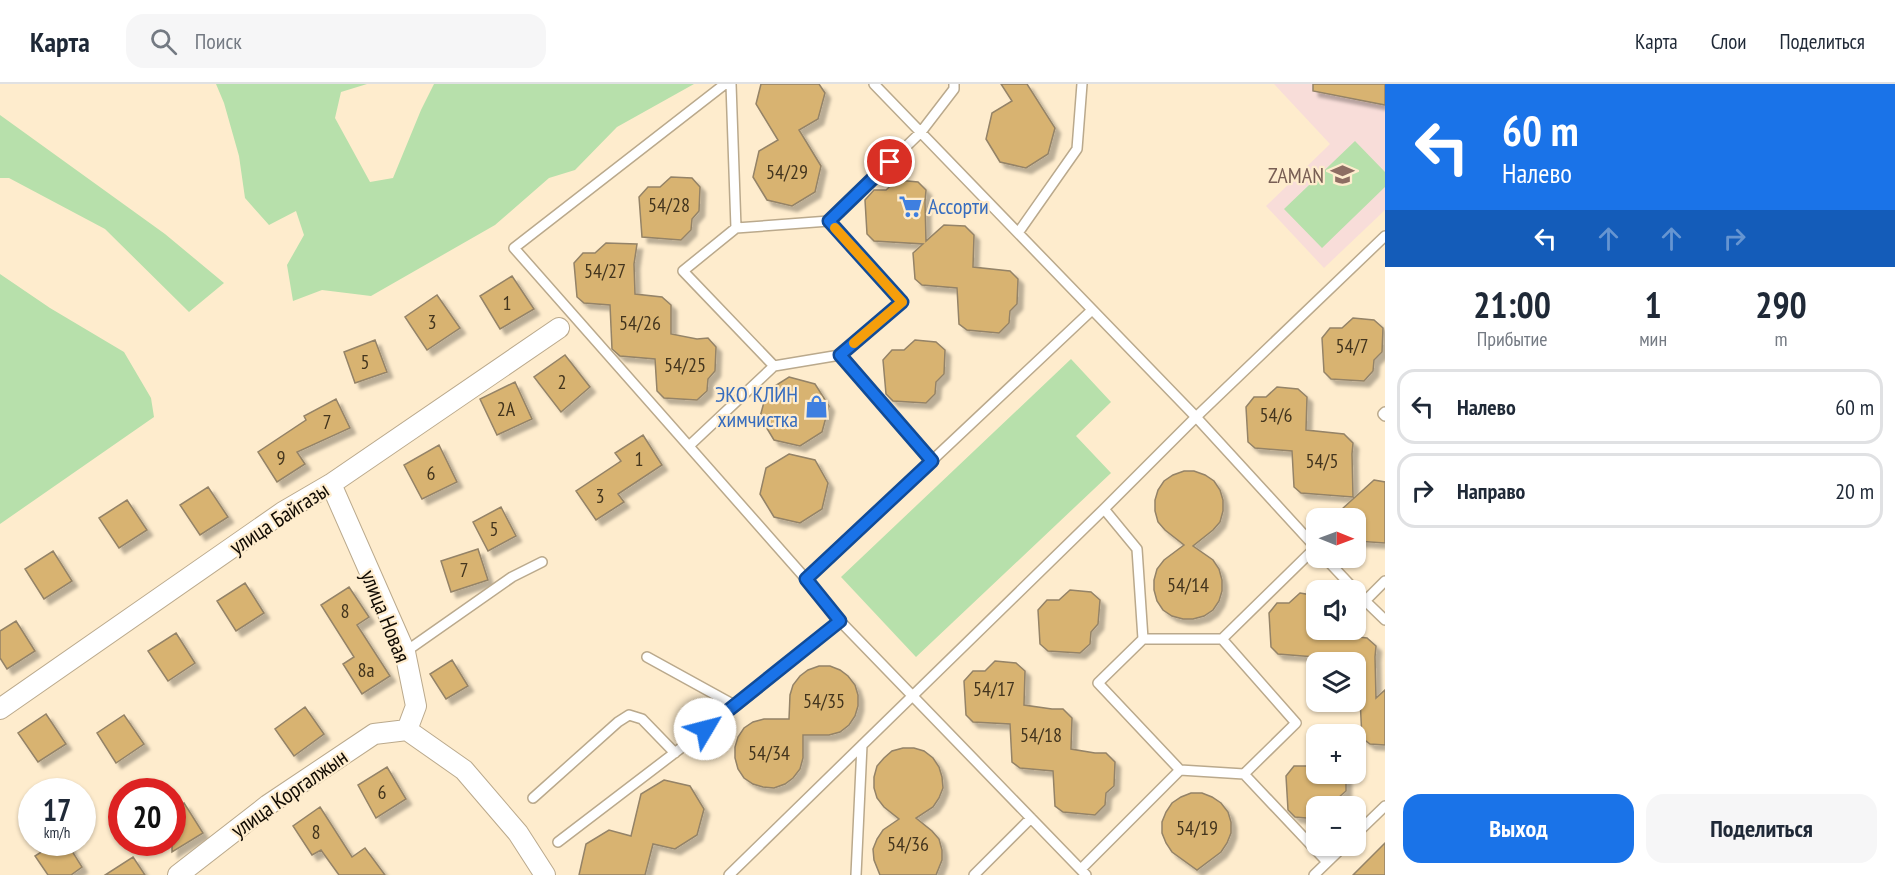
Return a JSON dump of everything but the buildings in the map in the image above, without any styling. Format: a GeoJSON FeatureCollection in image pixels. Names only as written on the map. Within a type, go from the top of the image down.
{"type":"FeatureCollection","features":[{"type":"Feature","properties":{"kind":"street","name":"улица Байгазы"},"geometry":{"type":"LineString","coordinates":[[0,710],[283,512],[330,484],[559,328]]}},
{"type":"Feature","properties":{"kind":"street","name":"улица Новая"},"geometry":{"type":"LineString","coordinates":[[330,484],[405,652],[416,706],[407,729]]}},
{"type":"Feature","properties":{"kind":"street","name":"улица Коргалжын"},"geometry":{"type":"LineString","coordinates":[[178,875],[268,805],[374,734],[407,729]]}},
{"type":"Feature","properties":{"kind":"street"},"geometry":{"type":"LineString","coordinates":[[407,729],[464,770],[518,833],[545,875]]}},
{"type":"Feature","properties":{"kind":"lane"},"geometry":{"type":"LineString","coordinates":[[725,84],[514,248],[806,579],[840,621],[1083,872],[1180,770]]}},
{"type":"Feature","properties":{"kind":"lane"},"geometry":{"type":"LineString","coordinates":[[731,84],[736,228]]}},
{"type":"Feature","properties":{"kind":"lane"},"geometry":{"type":"LineString","coordinates":[[874,84],[1196,417],[1306,537]]}},
{"type":"Feature","properties":{"kind":"lane"},"geometry":{"type":"LineString","coordinates":[[774,366],[683,271],[736,228],[829,221],[921,132],[954,89],[954,84]]}},
{"type":"Feature","properties":{"kind":"lane"},"geometry":{"type":"LineString","coordinates":[[1018,233],[1077,149],[1082,84]]}},
{"type":"Feature","properties":{"kind":"lane"},"geometry":{"type":"LineString","coordinates":[[689,446],[774,366],[840,355],[902,302],[829,221]]}},
{"type":"Feature","properties":{"kind":"lane"},"geometry":{"type":"LineString","coordinates":[[729,875],[1196,417],[1385,236]]}},
{"type":"Feature","properties":{"kind":"lane"},"geometry":{"type":"LineString","coordinates":[[806,579],[1092,310]]}},
{"type":"Feature","properties":{"kind":"lane"},"geometry":{"type":"LineString","coordinates":[[840,355],[932,461]]}},
{"type":"Feature","properties":{"kind":"lane"},"geometry":{"type":"LineString","coordinates":[[1104,509],[1137,549],[1143,639]]}},
{"type":"Feature","properties":{"kind":"lane"},"geometry":{"type":"LineString","coordinates":[[1306,558],[1222,639],[1143,639],[1098,683],[1180,770],[1244,774],[1327,862]]}},
{"type":"Feature","properties":{"kind":"lane"},"geometry":{"type":"LineString","coordinates":[[405,652],[512,578],[542,562]]}},
{"type":"Feature","properties":{"kind":"lane"},"geometry":{"type":"LineString","coordinates":[[1334,568],[1346,580]]}},
{"type":"Feature","properties":{"kind":"lane"},"geometry":{"type":"LineString","coordinates":[[1366,600],[1385,581]]}},
{"type":"Feature","properties":{"kind":"lane"},"geometry":{"type":"LineString","coordinates":[[1366,602],[1385,620]]}},
{"type":"Feature","properties":{"kind":"lane"},"geometry":{"type":"LineString","coordinates":[[558,842],[736,706],[840,621]]}},
{"type":"Feature","properties":{"kind":"lane"},"geometry":{"type":"LineString","coordinates":[[1222,639],[1296,723],[1244,774]]}},
{"type":"Feature","properties":{"kind":"lane"},"geometry":{"type":"LineString","coordinates":[[647,657],[736,706]]}},
{"type":"Feature","properties":{"kind":"lane"},"geometry":{"type":"LineString","coordinates":[[533,798],[618,722],[629,715],[642,719],[675,753]]}},
{"type":"Feature","properties":{"kind":"lane"},"geometry":{"type":"LineString","coordinates":[[856,875],[862,746]]}},
{"type":"Feature","properties":{"kind":"lane"},"geometry":{"type":"LineString","coordinates":[[1366,824],[1385,806]]}},
{"type":"Feature","properties":{"kind":"lane"},"geometry":{"type":"LineString","coordinates":[[974,875],[1031,818]]}},
{"type":"Feature","properties":{"kind":"lane"},"geometry":{"type":"LineString","coordinates":[[1314,875],[1333,856]]}},
{"type":"Feature","properties":{"kind":"shaded area","name":"ZAMAN"},"geometry":{"type":"Polygon","coordinates":[[[1274,84],[1385,84],[1385,210],[1324,268],[1266,206],[1330,144],[1274,84]]]}},
{"type":"Feature","properties":{"kind":"green space"},"geometry":{"type":"Polygon","coordinates":[[[216,84],[367,84],[341,92],[335,118],[370,182],[393,178],[434,84],[694,84],[617,127],[575,170],[549,178],[495,225],[371,296],[322,290],[293,301],[287,265],[304,235],[296,211],[269,225],[245,198],[239,156],[224,103],[216,84]]]}},
{"type":"Feature","properties":{"kind":"green space"},"geometry":{"type":"Polygon","coordinates":[[[0,115],[165,234],[224,283],[189,312],[105,229],[9,178],[0,178],[0,115]]]}},
{"type":"Feature","properties":{"kind":"green space"},"geometry":{"type":"Polygon","coordinates":[[[1355,141],[1385,172],[1385,187],[1322,248],[1284,209],[1355,141]]]}},
{"type":"Feature","properties":{"kind":"green space"},"geometry":{"type":"Polygon","coordinates":[[[0,274],[50,308],[124,352],[151,398],[154,417],[0,524],[0,274]]]}},
{"type":"Feature","properties":{"kind":"green space"},"geometry":{"type":"Polygon","coordinates":[[[1071,359],[1111,402],[1076,436],[1111,473],[916,657],[841,577],[1071,359]]]}},
{"type":"Feature","properties":{"kind":"slow traffic"},"geometry":{"type":"LineString","coordinates":[[835,228],[902,302],[854,343]]}},
{"type":"Feature","properties":{"kind":"place","name":"ZAMAN"},"geometry":{"type":"Point","coordinates":[1342,175]}},
{"type":"Feature","properties":{"kind":"place","name":"Ассорти"},"geometry":{"type":"Point","coordinates":[910,206]}},
{"type":"Feature","properties":{"kind":"place","name":"ЭКО КЛИН химчистка"},"geometry":{"type":"Point","coordinates":[816,407]}},
{"type":"Feature","properties":{"kind":"route"},"geometry":{"type":"LineString","coordinates":[[705,729],[840,621],[806,579],[932,461],[840,355],[902,302],[829,221],[890,162]]}}]}
